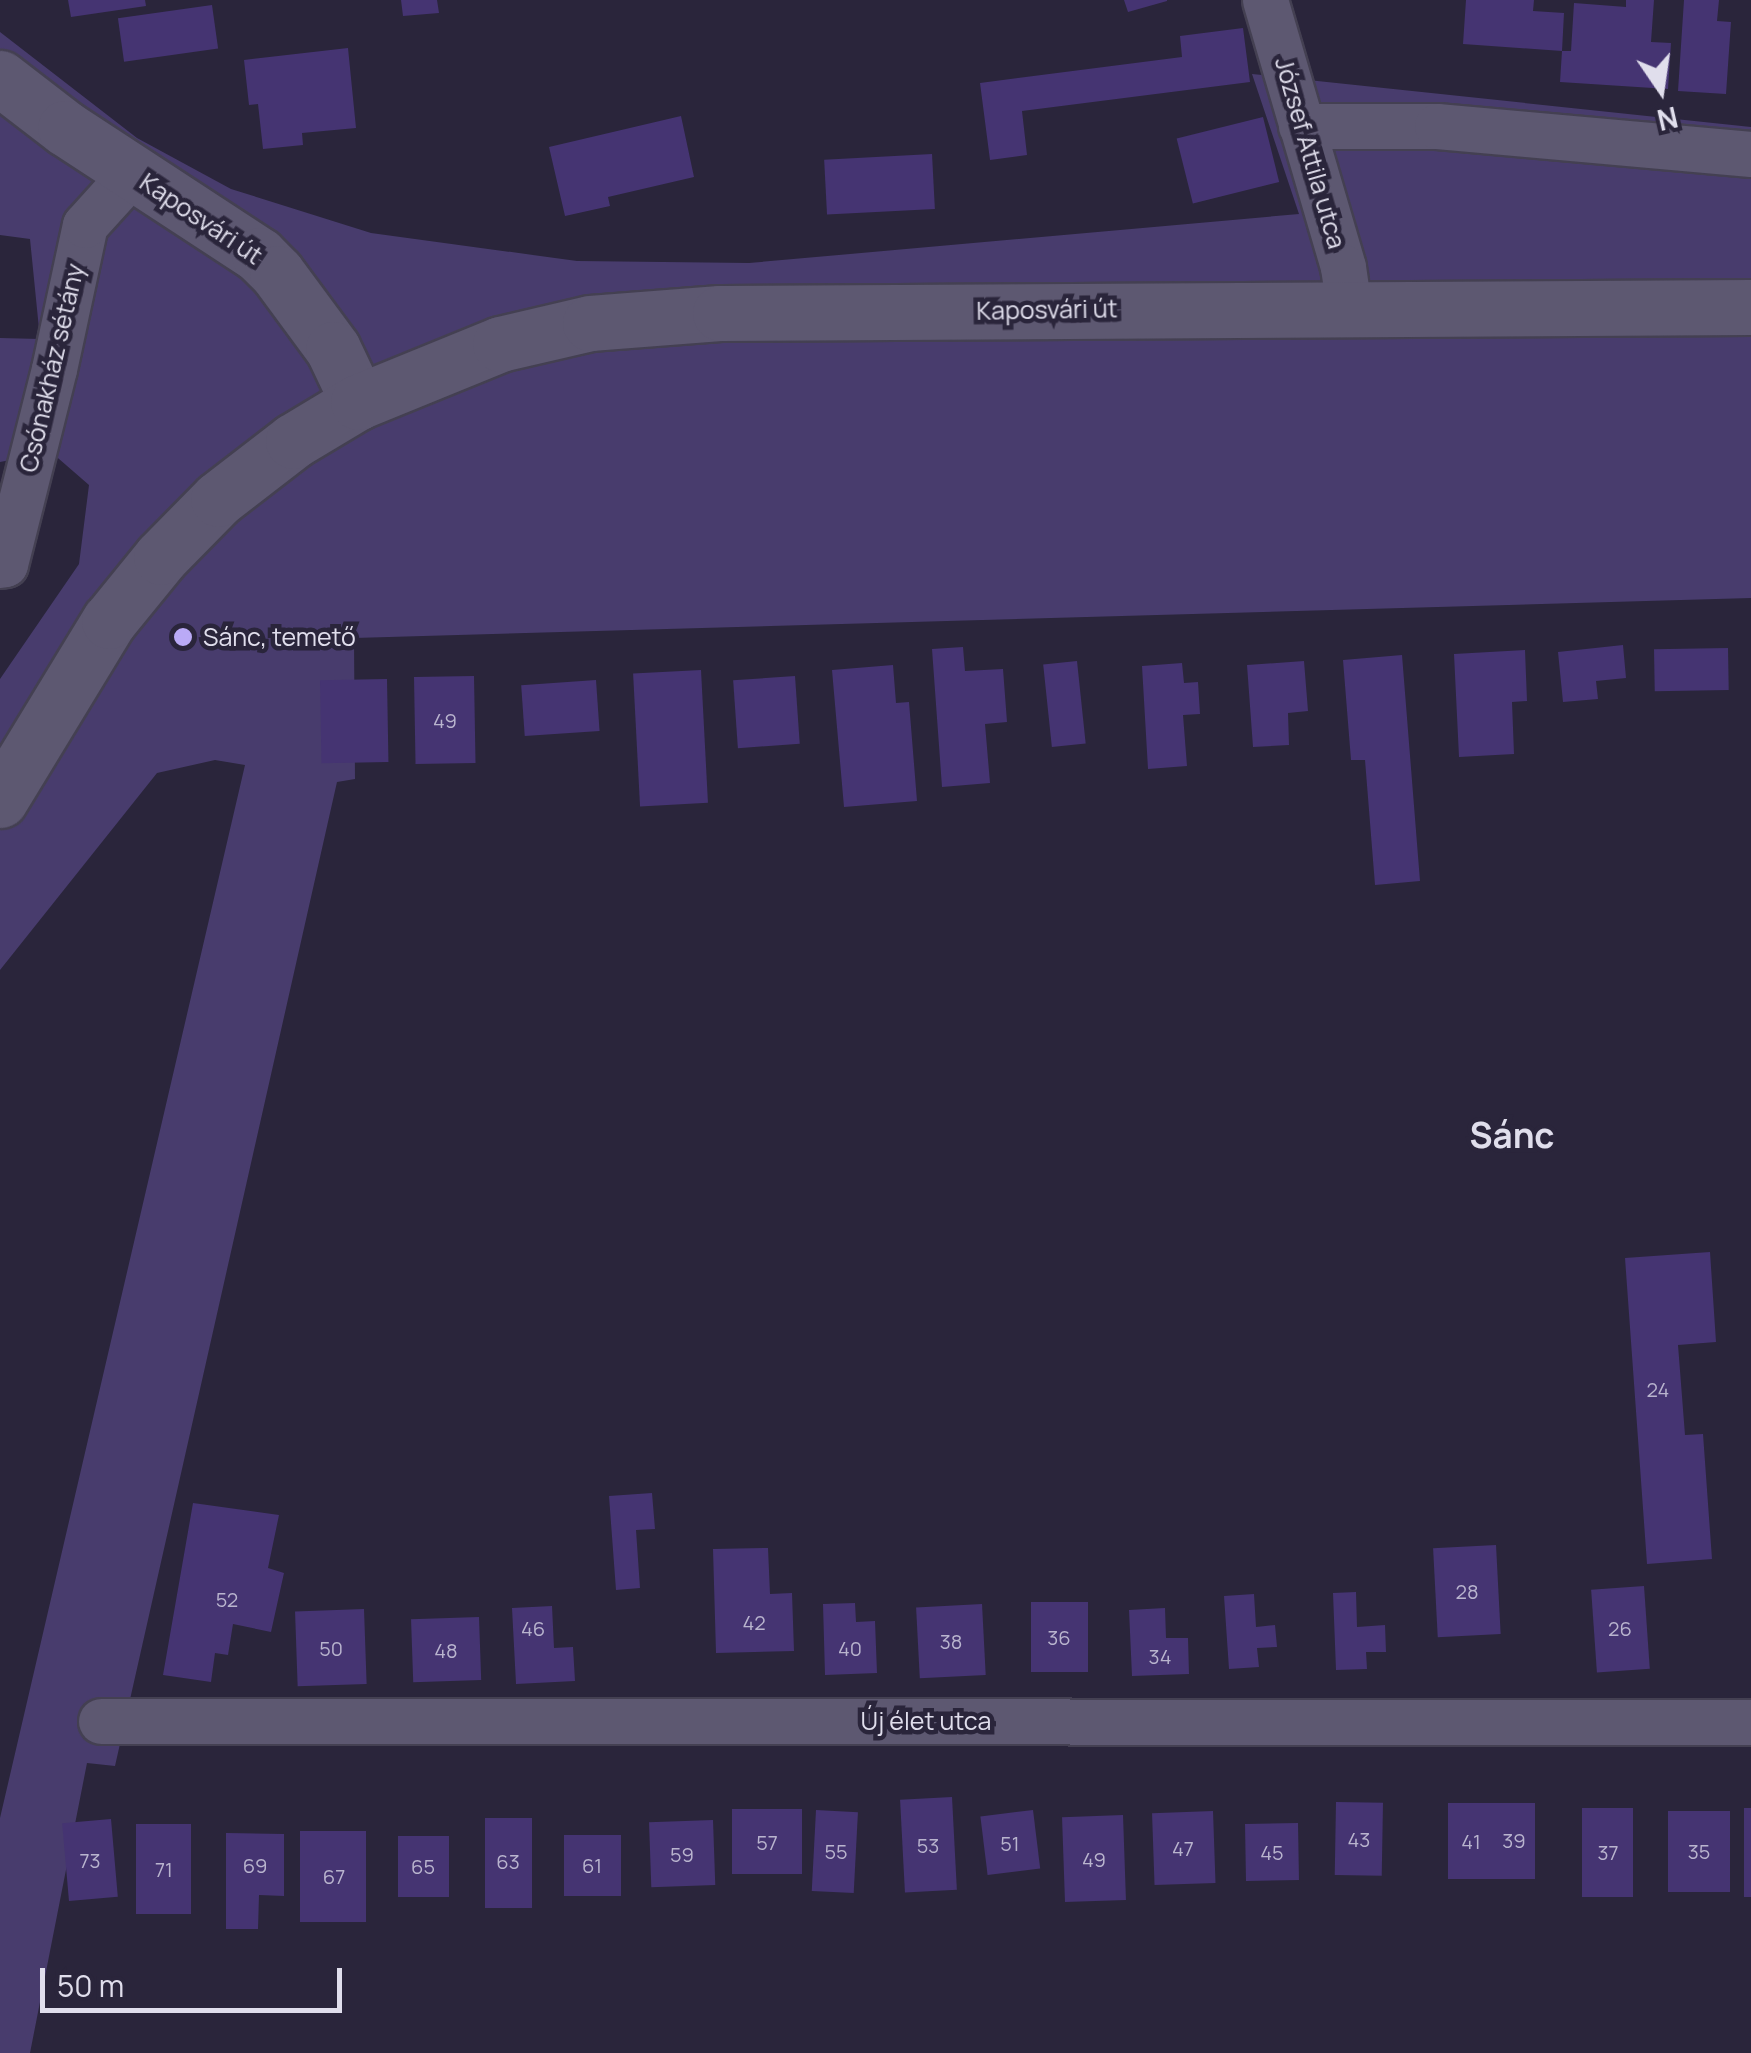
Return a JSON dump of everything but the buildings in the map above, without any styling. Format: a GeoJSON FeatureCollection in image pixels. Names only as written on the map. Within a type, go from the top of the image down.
{"type":"FeatureCollection","features":[{"type":"Feature","properties":{"kind":"main road","name":"Kaposvári út"},"geometry":{"type":"LineString","coordinates":[[0,78],[132,173],[232,234],[278,273],[332,349],[358,402]]}},
{"type":"Feature","properties":{"kind":"main road","name":"Kaposvári út"},"geometry":{"type":"LineString","coordinates":[[0,800],[109,621],[160,557],[262,464],[358,402],[470,354],[590,323],[720,313],[1751,307]]}},
{"type":"Feature","properties":{"kind":"street","name":"József Attila utca"},"geometry":{"type":"LineString","coordinates":[[1265,0],[1343,267],[1350,308]]}},
{"type":"Feature","properties":{"kind":"street"},"geometry":{"type":"LineString","coordinates":[[1301,126],[1437,126],[1751,154]]}},
{"type":"Feature","properties":{"kind":"street","name":"Csónakház sétány"},"geometry":{"type":"LineString","coordinates":[[0,566],[5,564],[54,369],[85,225],[132,173]]}},
{"type":"Feature","properties":{"kind":"street","name":"Új élet utca"},"geometry":{"type":"LineString","coordinates":[[101,1721],[1751,1722]]}},
{"type":"Feature","properties":{"kind":"shaded area"},"geometry":{"type":"Polygon","coordinates":[[[0,32],[137,138],[231,189],[371,233],[577,261],[749,263],[1299,214],[1252,74],[1751,127],[1751,598],[354,638],[355,779],[337,782],[115,1766],[87,1763],[30,2053],[0,2053],[0,1818],[245,765],[215,760],[157,773],[0,970],[0,679],[79,564],[89,485],[51,452],[0,462],[0,338],[40,339],[30,239],[0,235],[0,32]]]}},
{"type":"Feature","properties":{"kind":"place","name":"Sánc, temető"},"geometry":{"type":"Point","coordinates":[183,637]}},
{"type":"Feature","properties":{"kind":"district","name":"Sánc"},"geometry":{"type":"Point","coordinates":[1512,1135]}}]}
